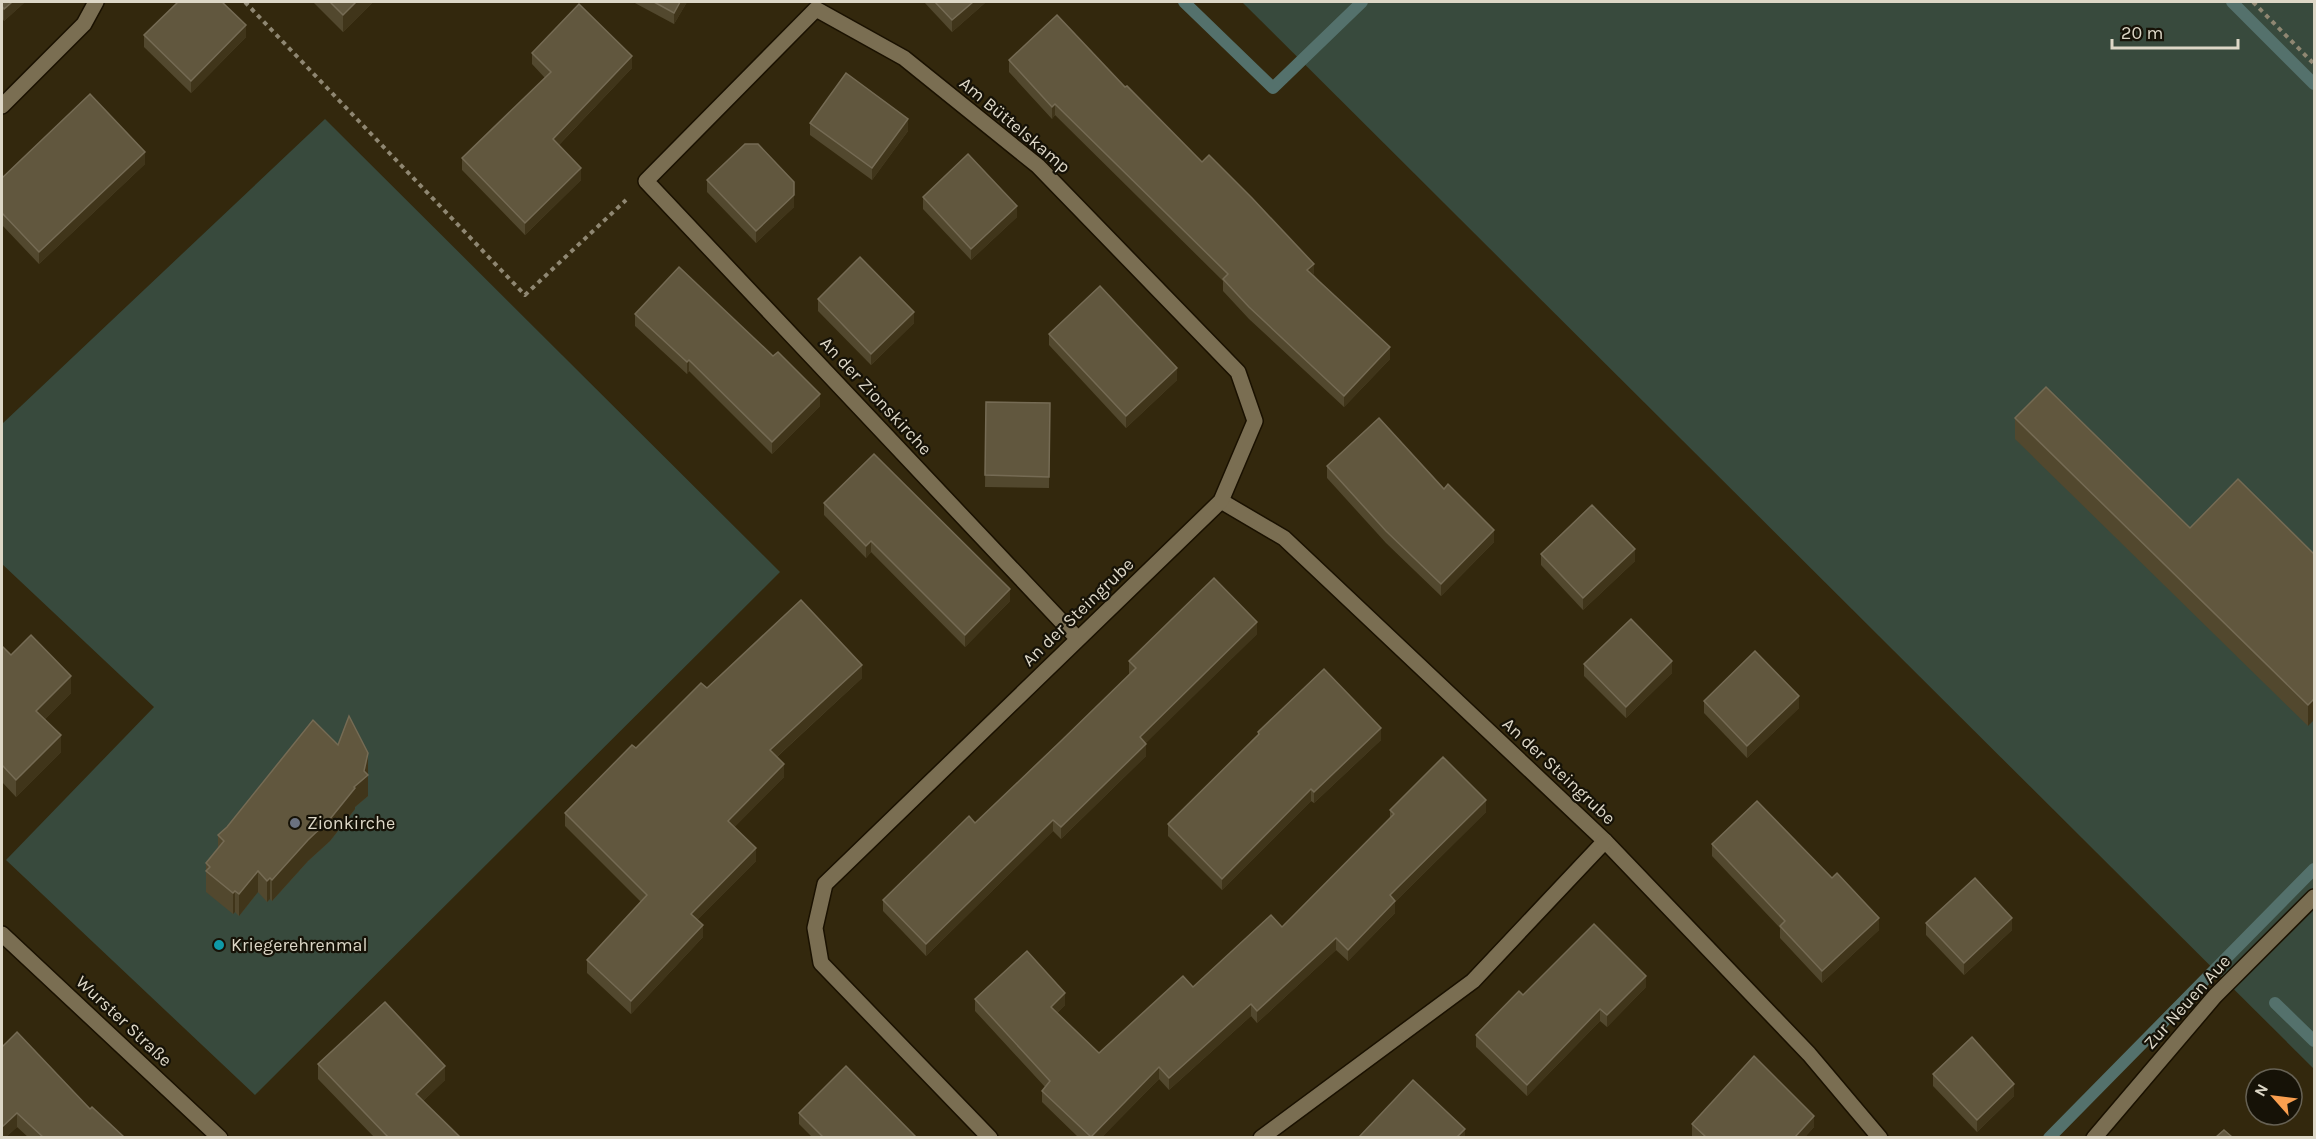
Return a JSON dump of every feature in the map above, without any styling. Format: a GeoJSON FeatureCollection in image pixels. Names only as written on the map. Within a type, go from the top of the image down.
{"type":"FeatureCollection","features":[{"type":"Feature","properties":{"kind":"street"},"geometry":{"type":"LineString","coordinates":[[2,106],[84,24],[96,2]]}},
{"type":"Feature","properties":{"kind":"street","name":"Am Büttelskamp"},"geometry":{"type":"LineString","coordinates":[[646,181],[816,9],[904,58],[1038,166],[1238,372],[1255,421],[1221,501]]}},
{"type":"Feature","properties":{"kind":"street","name":"An der Zionskirche"},"geometry":{"type":"LineString","coordinates":[[646,181],[1078,639]]}},
{"type":"Feature","properties":{"kind":"street","name":"An der Steingrube"},"geometry":{"type":"LineString","coordinates":[[990,1137],[821,963],[816,928],[825,884],[1221,501],[1284,538],[1605,842],[1809,1054],[1880,1137]]}},
{"type":"Feature","properties":{"kind":"street","name":"An der Steingrube"},"geometry":{"type":"LineString","coordinates":[[1261,1137],[1473,981],[1605,842]]}},
{"type":"Feature","properties":{"kind":"street","name":"Zur Neuen Aue"},"geometry":{"type":"LineString","coordinates":[[2094,1137],[2215,996],[2314,897]]}},
{"type":"Feature","properties":{"kind":"street","name":"Wurster Straße"},"geometry":{"type":"LineString","coordinates":[[2,934],[220,1137]]}},
{"type":"Feature","properties":{"kind":"path"},"geometry":{"type":"LineString","coordinates":[[245,2],[525,296],[646,181]]}},
{"type":"Feature","properties":{"kind":"path"},"geometry":{"type":"LineString","coordinates":[[2253,2],[2314,64]]}},
{"type":"Feature","properties":{"kind":"green space"},"geometry":{"type":"Polygon","coordinates":[[[1242,2],[2314,2],[2314,1069],[1242,2]]]}},
{"type":"Feature","properties":{"kind":"green space"},"geometry":{"type":"Polygon","coordinates":[[[325,119],[780,572],[255,1095],[6,860],[154,707],[2,564],[2,424],[325,119]]]}},
{"type":"Feature","properties":{"kind":"building"},"geometry":{"type":"Polygon","coordinates":[[[2,2],[12,2],[4,9],[2,2]]]}},
{"type":"Feature","properties":{"kind":"building"},"geometry":{"type":"Polygon","coordinates":[[[178,2],[222,2],[246,25],[191,81],[144,35],[178,2]]]}},
{"type":"Feature","properties":{"kind":"building"},"geometry":{"type":"Polygon","coordinates":[[[330,2],[356,2],[343,15],[330,2]]]}},
{"type":"Feature","properties":{"kind":"building"},"geometry":{"type":"Polygon","coordinates":[[[654,2],[680,2],[674,13],[654,2]]]}},
{"type":"Feature","properties":{"kind":"building"},"geometry":{"type":"Polygon","coordinates":[[[935,2],[973,2],[952,20],[935,2]]]}},
{"type":"Feature","properties":{"kind":"building"},"geometry":{"type":"Polygon","coordinates":[[[579,4],[632,56],[553,139],[581,168],[525,223],[462,158],[551,72],[532,53],[579,4]]]}},
{"type":"Feature","properties":{"kind":"building"},"geometry":{"type":"Polygon","coordinates":[[[1057,15],[1125,87],[1127,86],[1202,162],[1209,155],[1314,264],[1307,270],[1390,347],[1344,396],[1249,307],[1223,279],[1228,274],[1055,104],[1052,107],[1009,60],[1057,15]]]}},
{"type":"Feature","properties":{"kind":"building"},"geometry":{"type":"Polygon","coordinates":[[[846,73],[908,119],[872,168],[810,123],[846,73]]]}},
{"type":"Feature","properties":{"kind":"building"},"geometry":{"type":"Polygon","coordinates":[[[90,94],[145,152],[39,252],[2,213],[2,178],[90,94]]]}},
{"type":"Feature","properties":{"kind":"building"},"geometry":{"type":"Polygon","coordinates":[[[745,144],[758,144],[794,182],[794,195],[756,231],[707,180],[745,144]]]}},
{"type":"Feature","properties":{"kind":"building"},"geometry":{"type":"Polygon","coordinates":[[[968,154],[1017,206],[971,249],[923,197],[968,154]]]}},
{"type":"Feature","properties":{"kind":"building"},"geometry":{"type":"Polygon","coordinates":[[[860,257],[914,312],[871,354],[818,299],[860,257]]]}},
{"type":"Feature","properties":{"kind":"building"},"geometry":{"type":"Polygon","coordinates":[[[679,267],[773,356],[778,352],[820,394],[772,442],[689,360],[687,362],[635,314],[679,267]]]}},
{"type":"Feature","properties":{"kind":"building"},"geometry":{"type":"Polygon","coordinates":[[[1100,286],[1177,368],[1126,416],[1049,334],[1100,286]]]}},
{"type":"Feature","properties":{"kind":"building"},"geometry":{"type":"Polygon","coordinates":[[[2046,387],[2190,528],[2238,479],[2314,554],[2314,699],[2308,705],[2015,418],[2046,387]]]}},
{"type":"Feature","properties":{"kind":"building"},"geometry":{"type":"Polygon","coordinates":[[[986,402],[1050,403],[1049,477],[985,475],[986,402]]]}},
{"type":"Feature","properties":{"kind":"building"},"geometry":{"type":"Polygon","coordinates":[[[1379,418],[1444,489],[1448,484],[1494,530],[1441,584],[1386,531],[1327,466],[1379,418]]]}},
{"type":"Feature","properties":{"kind":"building"},"geometry":{"type":"Polygon","coordinates":[[[874,454],[1010,589],[965,635],[871,541],[866,546],[824,503],[874,454]]]}},
{"type":"Feature","properties":{"kind":"building"},"geometry":{"type":"Polygon","coordinates":[[[1592,505],[1635,549],[1583,598],[1541,554],[1592,505]]]}},
{"type":"Feature","properties":{"kind":"building"},"geometry":{"type":"Polygon","coordinates":[[[1214,578],[1257,622],[1140,737],[1146,744],[1061,827],[1053,820],[926,944],[883,900],[969,816],[975,823],[1060,742],[1136,668],[1129,661],[1214,578]]]}},
{"type":"Feature","properties":{"kind":"building"},"geometry":{"type":"Polygon","coordinates":[[[801,600],[862,665],[770,750],[784,764],[728,821],[756,848],[691,914],[703,925],[631,1001],[587,960],[647,895],[565,813],[632,745],[636,748],[701,683],[707,688],[801,600]]]}},
{"type":"Feature","properties":{"kind":"building"},"geometry":{"type":"Polygon","coordinates":[[[1631,619],[1672,661],[1626,707],[1584,664],[1631,619]]]}},
{"type":"Feature","properties":{"kind":"building"},"geometry":{"type":"Polygon","coordinates":[[[31,635],[71,676],[36,711],[61,735],[16,780],[2,765],[2,646],[11,655],[31,635]]]}},
{"type":"Feature","properties":{"kind":"building"},"geometry":{"type":"Polygon","coordinates":[[[1755,651],[1799,696],[1747,746],[1704,701],[1755,651]]]}},
{"type":"Feature","properties":{"kind":"building"},"geometry":{"type":"Polygon","coordinates":[[[1324,669],[1381,728],[1314,792],[1311,789],[1222,879],[1168,824],[1259,734],[1258,732],[1324,669]]]}},
{"type":"Feature","properties":{"kind":"building","name":"Zionkirche"},"geometry":{"type":"Polygon","coordinates":[[[349,716],[368,753],[364,771],[368,775],[354,787],[330,819],[272,880],[270,878],[267,881],[258,871],[239,894],[235,891],[233,893],[206,871],[210,867],[206,863],[224,841],[218,835],[227,827],[313,720],[338,745],[349,716]]]}},
{"type":"Feature","properties":{"kind":"building"},"geometry":{"type":"Polygon","coordinates":[[[1443,757],[1486,800],[1390,895],[1395,901],[1348,950],[1336,938],[1257,1011],[1251,1004],[1169,1078],[1159,1067],[1091,1137],[1042,1091],[1050,1081],[975,999],[1027,951],[1065,993],[1051,1007],[1099,1053],[1183,976],[1193,987],[1271,915],[1282,927],[1394,814],[1390,810],[1443,757]]]}},
{"type":"Feature","properties":{"kind":"building"},"geometry":{"type":"Polygon","coordinates":[[[1757,801],[1832,878],[1837,873],[1879,918],[1822,971],[1780,926],[1785,921],[1712,844],[1757,801]]]}},
{"type":"Feature","properties":{"kind":"building"},"geometry":{"type":"Polygon","coordinates":[[[1975,878],[2012,918],[1964,963],[1926,923],[1975,878]]]}},
{"type":"Feature","properties":{"kind":"building"},"geometry":{"type":"Polygon","coordinates":[[[1594,924],[1646,976],[1607,1015],[1600,1009],[1527,1085],[1476,1035],[1519,991],[1523,995],[1594,924]]]}},
{"type":"Feature","properties":{"kind":"building"},"geometry":{"type":"Polygon","coordinates":[[[385,1002],[445,1066],[416,1094],[460,1137],[388,1137],[318,1064],[385,1002]]]}},
{"type":"Feature","properties":{"kind":"building"},"geometry":{"type":"Polygon","coordinates":[[[17,1032],[90,1109],[92,1107],[124,1137],[43,1137],[17,1113],[2,1127],[2,1047],[17,1032]]]}},
{"type":"Feature","properties":{"kind":"building"},"geometry":{"type":"Polygon","coordinates":[[[1972,1037],[2014,1084],[1977,1120],[1933,1074],[1972,1037]]]}},
{"type":"Feature","properties":{"kind":"building"},"geometry":{"type":"Polygon","coordinates":[[[1754,1056],[1814,1116],[1795,1137],[1706,1137],[1692,1124],[1754,1056]]]}},
{"type":"Feature","properties":{"kind":"building"},"geometry":{"type":"Polygon","coordinates":[[[846,1066],[916,1137],[823,1137],[799,1113],[846,1066]]]}},
{"type":"Feature","properties":{"kind":"building"},"geometry":{"type":"Polygon","coordinates":[[[1413,1080],[1465,1129],[1457,1137],[1359,1137],[1413,1080]]]}},
{"type":"Feature","properties":{"kind":"building"},"geometry":{"type":"Polygon","coordinates":[[[2224,1130],[2232,1137],[2216,1137],[2224,1130]]]}},
{"type":"Feature","properties":{"kind":"waterway"},"geometry":{"type":"LineString","coordinates":[[1184,2],[1273,88],[1362,2]]}},
{"type":"Feature","properties":{"kind":"waterway"},"geometry":{"type":"LineString","coordinates":[[2232,2],[2314,84]]}},
{"type":"Feature","properties":{"kind":"waterway"},"geometry":{"type":"LineString","coordinates":[[2049,1138],[2314,869]]}},
{"type":"Feature","properties":{"kind":"waterway"},"geometry":{"type":"LineString","coordinates":[[2275,1003],[2314,1041]]}},
{"type":"Feature","properties":{"kind":"place","name":"Zionkirche"},"geometry":{"type":"Point","coordinates":[295,823]}},
{"type":"Feature","properties":{"kind":"place","name":"Kriegerehrenmal"},"geometry":{"type":"Point","coordinates":[219,945]}}]}
